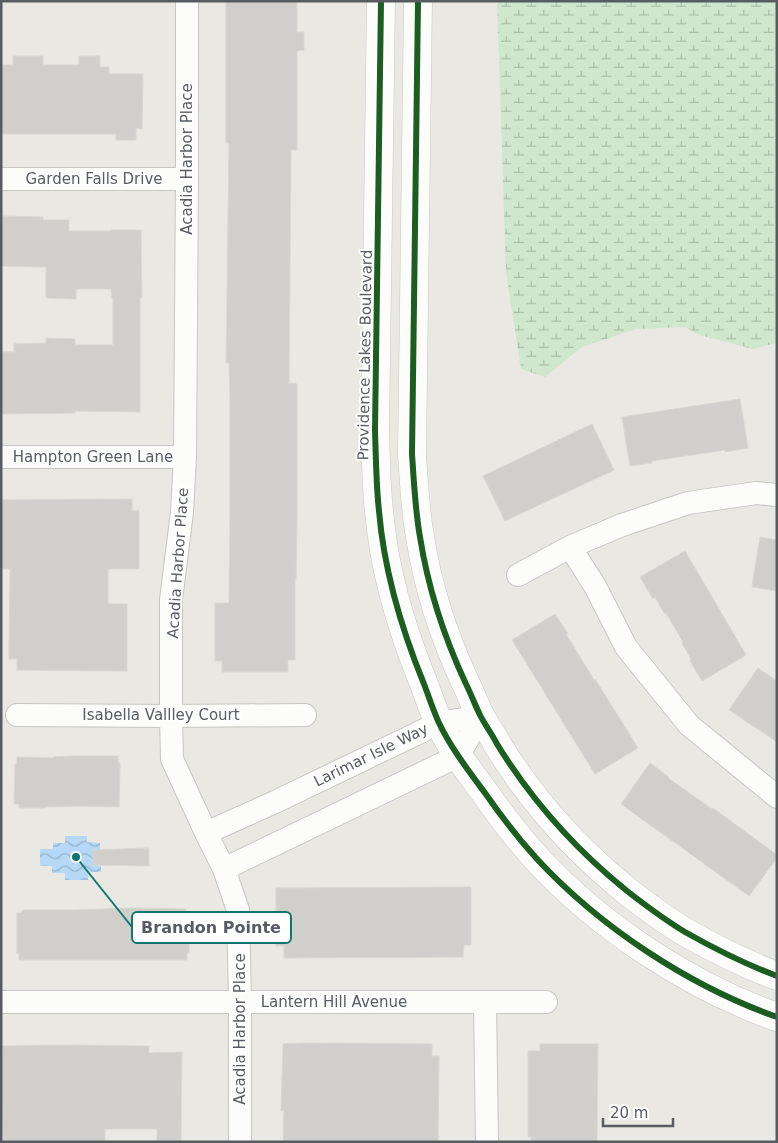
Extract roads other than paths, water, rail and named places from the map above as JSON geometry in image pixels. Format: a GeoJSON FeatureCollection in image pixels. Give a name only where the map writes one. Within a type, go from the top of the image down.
{"type":"FeatureCollection","features":[{"type":"Feature","properties":{"kind":"street","name":"Acadia Harbor Place"},"geometry":{"type":"LineString","coordinates":[[187,1],[185,457],[182,512],[172,600],[172,759],[224,869],[238,910],[240,1142]]}},
{"type":"Feature","properties":{"kind":"street","name":"Providence Lakes Boulevard"},"geometry":{"type":"LineString","coordinates":[[381,1],[376,471],[385,553],[402,624],[414,659],[439,722],[458,756],[512,829],[537,859],[572,893],[648,952],[690,978],[734,1000],[777,1017]]}},
{"type":"Feature","properties":{"kind":"street"},"geometry":{"type":"LineString","coordinates":[[418,1],[412,454],[415,497],[423,553],[440,621],[481,716],[514,771],[540,806],[572,842],[606,874],[641,902],[684,931],[738,960],[777,976]]}},
{"type":"Feature","properties":{"kind":"street","name":"Garden Falls Drive"},"geometry":{"type":"LineString","coordinates":[[1,179],[187,179]]}},
{"type":"Feature","properties":{"kind":"street","name":"Hampton Green Lane"},"geometry":{"type":"LineString","coordinates":[[1,457],[185,457]]}},
{"type":"Feature","properties":{"kind":"street"},"geometry":{"type":"LineString","coordinates":[[518,575],[570,547],[622,525],[688,503],[756,493],[777,495]]}},
{"type":"Feature","properties":{"kind":"street"},"geometry":{"type":"LineString","coordinates":[[570,547],[595,586],[626,647],[689,725],[777,797]]}},
{"type":"Feature","properties":{"kind":"street","name":"Isabella Vallley Court"},"geometry":{"type":"LineString","coordinates":[[17,715],[305,715]]}},
{"type":"Feature","properties":{"kind":"street","name":"Larimar Isle Way"},"geometry":{"type":"LineString","coordinates":[[206,833],[275,802],[439,722],[481,716]]}},
{"type":"Feature","properties":{"kind":"street"},"geometry":{"type":"LineString","coordinates":[[224,869],[458,756],[481,716]]}},
{"type":"Feature","properties":{"kind":"street"},"geometry":{"type":"LineString","coordinates":[[275,802],[293,835]]}},
{"type":"Feature","properties":{"kind":"street","name":"Lantern Hill Avenue"},"geometry":{"type":"LineString","coordinates":[[1,1002],[546,1002]]}},
{"type":"Feature","properties":{"kind":"street"},"geometry":{"type":"LineString","coordinates":[[485,1002],[487,1142]]}},
{"type":"Feature","properties":{"kind":"water"},"geometry":{"type":"Polygon","coordinates":[[[65,836],[87,836],[87,842],[100,843],[100,850],[113,850],[101,865],[101,872],[88,872],[88,880],[65,880],[65,873],[52,873],[52,866],[40,866],[40,849],[53,849],[53,843],[65,843],[65,836]]]}},
{"type":"Feature","properties":{"kind":"place","name":"Brandon Pointe"},"geometry":{"type":"Point","coordinates":[76,857]}}]}
